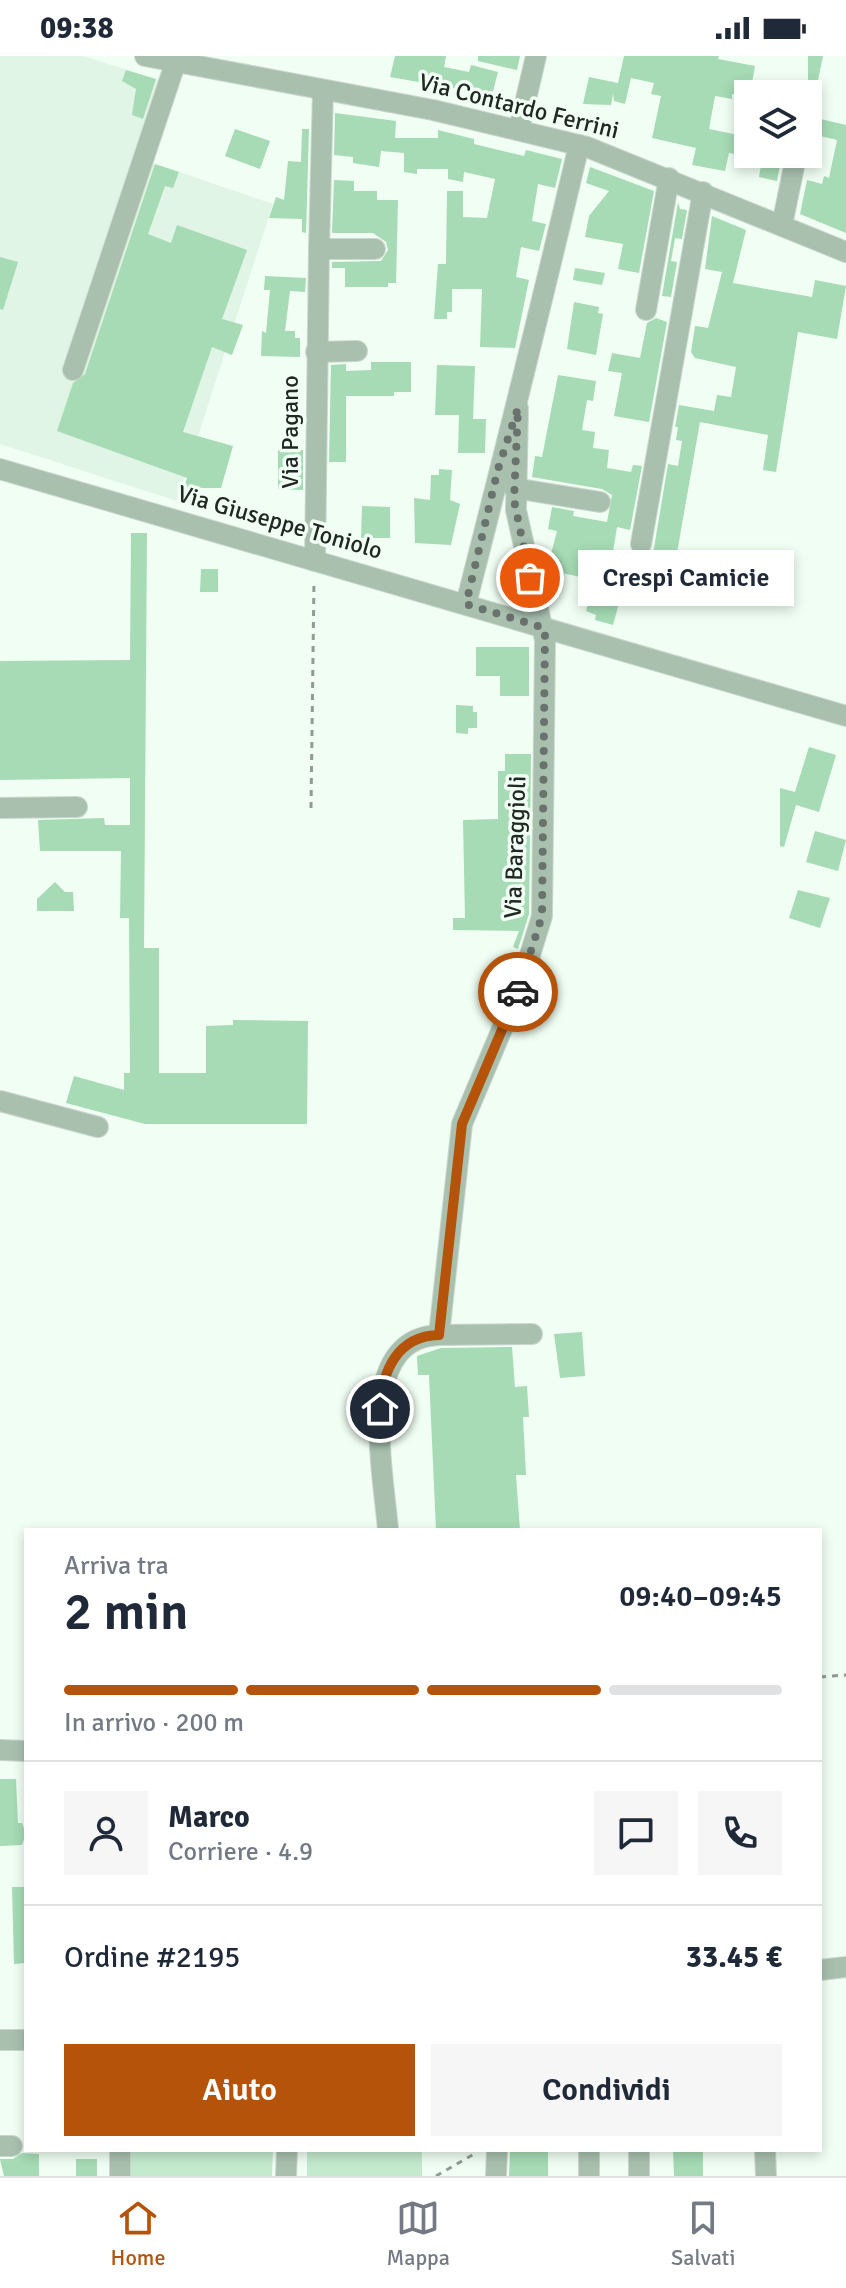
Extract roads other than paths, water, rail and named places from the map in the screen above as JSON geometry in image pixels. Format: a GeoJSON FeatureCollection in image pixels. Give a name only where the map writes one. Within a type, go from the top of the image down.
{"type":"FeatureCollection","features":[{"type":"Feature","properties":{"kind":"street","name":"Via Contardo Ferrini"},"geometry":{"type":"LineString","coordinates":[[145,56],[519,129],[579,145],[669,178],[846,252]]}},
{"type":"Feature","properties":{"kind":"street"},"geometry":{"type":"LineString","coordinates":[[519,129],[536,56]]}},
{"type":"Feature","properties":{"kind":"street"},"geometry":{"type":"LineString","coordinates":[[73,370],[175,64]]}},
{"type":"Feature","properties":{"kind":"street","name":"Via Pagano"},"geometry":{"type":"LineString","coordinates":[[315,561],[316,352],[323,90]]}},
{"type":"Feature","properties":{"kind":"street","name":"Via Baraggioli"},"geometry":{"type":"LineString","coordinates":[[466,604],[498,469],[518,408],[579,145]]}},
{"type":"Feature","properties":{"kind":"street"},"geometry":{"type":"LineString","coordinates":[[782,225],[794,168]]}},
{"type":"Feature","properties":{"kind":"street"},"geometry":{"type":"LineString","coordinates":[[646,310],[669,178]]}},
{"type":"Feature","properties":{"kind":"street"},"geometry":{"type":"LineString","coordinates":[[641,544],[703,192]]}},
{"type":"Feature","properties":{"kind":"street"},"geometry":{"type":"LineString","coordinates":[[319,249],[375,249]]}},
{"type":"Feature","properties":{"kind":"street","name":"Via Pagano"},"geometry":{"type":"LineString","coordinates":[[316,352],[357,351]]}},
{"type":"Feature","properties":{"kind":"street","name":"Via Baraggioli"},"geometry":{"type":"LineString","coordinates":[[439,1335],[462,1124],[526,971],[542,916],[544,628],[521,535],[514,488],[518,408]]}},
{"type":"Feature","properties":{"kind":"street","name":"Via Giuseppe Toniolo"},"geometry":{"type":"LineString","coordinates":[[0,469],[846,716]]}},
{"type":"Feature","properties":{"kind":"street"},"geometry":{"type":"LineString","coordinates":[[514,488],[600,502]]}},
{"type":"Feature","properties":{"kind":"street"},"geometry":{"type":"LineString","coordinates":[[0,808],[77,807]]}},
{"type":"Feature","properties":{"kind":"street"},"geometry":{"type":"LineString","coordinates":[[0,1101],[98,1127]]}},
{"type":"Feature","properties":{"kind":"street"},"geometry":{"type":"LineString","coordinates":[[388,1528],[380,1409],[384,1380],[394,1356],[419,1337],[532,1334]]}},
{"type":"Feature","properties":{"kind":"street"},"geometry":{"type":"LineString","coordinates":[[0,1750],[24,1751]]}},
{"type":"Feature","properties":{"kind":"street"},"geometry":{"type":"LineString","coordinates":[[822,1970],[846,1967]]}},
{"type":"Feature","properties":{"kind":"street"},"geometry":{"type":"LineString","coordinates":[[0,2040],[24,2040]]}},
{"type":"Feature","properties":{"kind":"street"},"geometry":{"type":"LineString","coordinates":[[120,2152],[120,2176]]}},
{"type":"Feature","properties":{"kind":"street"},"geometry":{"type":"LineString","coordinates":[[286,2176],[287,2152]]}},
{"type":"Feature","properties":{"kind":"street"},"geometry":{"type":"LineString","coordinates":[[496,2176],[497,2152]]}},
{"type":"Feature","properties":{"kind":"street"},"geometry":{"type":"LineString","coordinates":[[589,2152],[589,2176]]}},
{"type":"Feature","properties":{"kind":"street"},"geometry":{"type":"LineString","coordinates":[[639,2152],[639,2176]]}},
{"type":"Feature","properties":{"kind":"street"},"geometry":{"type":"LineString","coordinates":[[765,2152],[766,2176]]}},
{"type":"Feature","properties":{"kind":"place","name":"Crespi Camicie"},"geometry":{"type":"Point","coordinates":[530,578]}}]}
